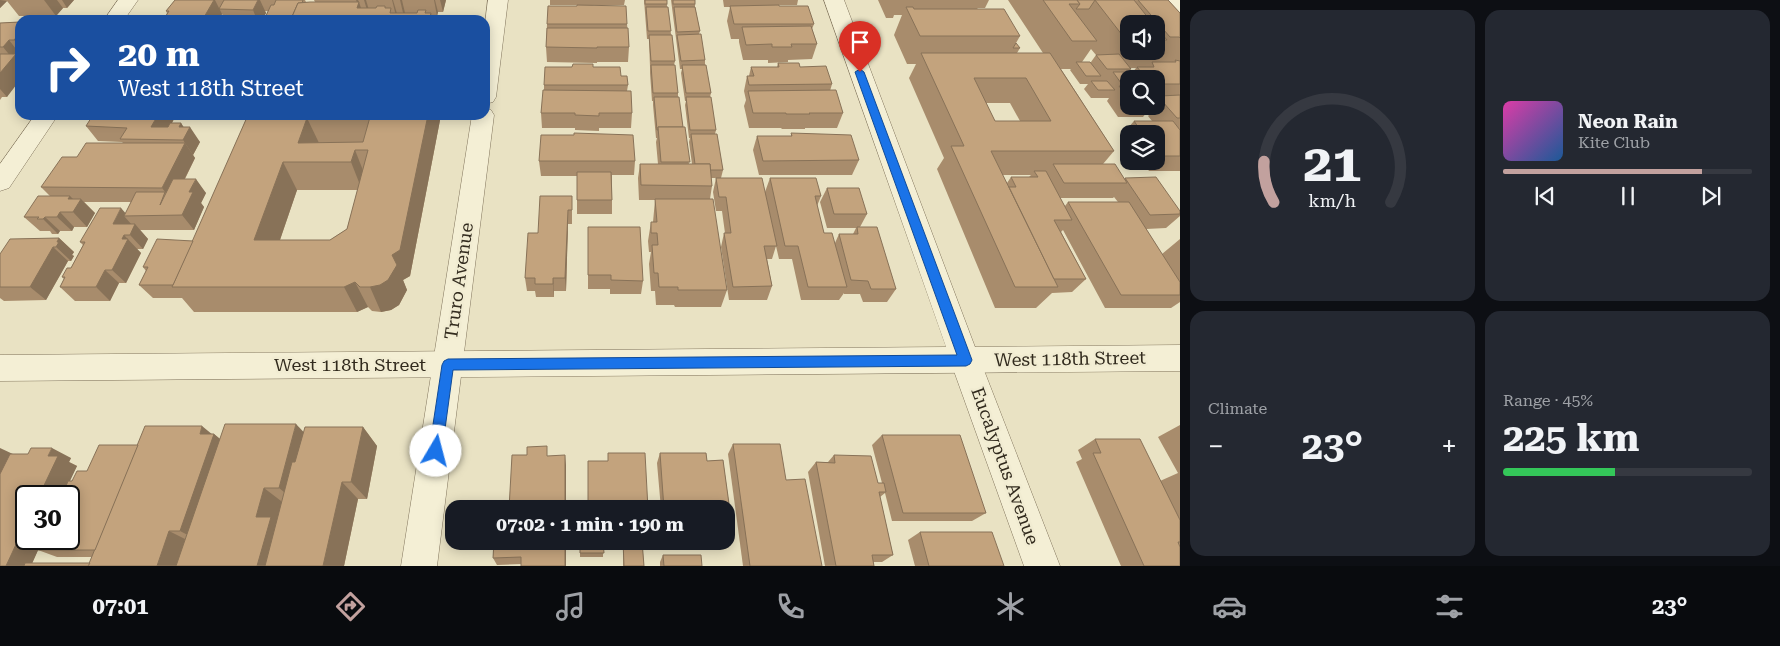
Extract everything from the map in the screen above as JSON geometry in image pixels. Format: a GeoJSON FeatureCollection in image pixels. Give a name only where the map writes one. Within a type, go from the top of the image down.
{"type":"FeatureCollection","features":[{"type":"Feature","properties":{"kind":"street"},"geometry":{"type":"LineString","coordinates":[[118,15],[128,0]]}},
{"type":"Feature","properties":{"kind":"street"},"geometry":{"type":"LineString","coordinates":[[490,60],[498,0]]}},
{"type":"Feature","properties":{"kind":"street","name":"Eucalyptus Avenue"},"geometry":{"type":"LineString","coordinates":[[834,0],[1042,566]]}},
{"type":"Feature","properties":{"kind":"street"},"geometry":{"type":"LineString","coordinates":[[1172,0],[1180,8]]}},
{"type":"Feature","properties":{"kind":"street"},"geometry":{"type":"LineString","coordinates":[[0,182],[43,120]]}},
{"type":"Feature","properties":{"kind":"street","name":"Truro Avenue"},"geometry":{"type":"LineString","coordinates":[[419,566],[481,120]]}},
{"type":"Feature","properties":{"kind":"street","name":"West 118th Street"},"geometry":{"type":"LineString","coordinates":[[0,368],[1180,358]]}},
{"type":"Feature","properties":{"kind":"building"},"geometry":{"type":"Polygon","coordinates":[[[175,0],[214,0],[205,15],[166,15],[169,11],[166,11],[175,0]]]}},
{"type":"Feature","properties":{"kind":"building"},"geometry":{"type":"Polygon","coordinates":[[[224,0],[258,0],[253,10],[219,9],[224,0]]]}},
{"type":"Feature","properties":{"kind":"building"},"geometry":{"type":"Polygon","coordinates":[[[276,0],[303,0],[302,3],[298,3],[293,15],[266,15],[271,5],[274,5],[276,0]]]}},
{"type":"Feature","properties":{"kind":"building"},"geometry":{"type":"Polygon","coordinates":[[[645,0],[667,0],[667,4],[645,4],[645,0]]]}},
{"type":"Feature","properties":{"kind":"building"},"geometry":{"type":"Polygon","coordinates":[[[673,0],[695,0],[695,4],[673,4],[673,0]]]}},
{"type":"Feature","properties":{"kind":"building"},"geometry":{"type":"Polygon","coordinates":[[[1043,0],[1077,0],[1080,4],[1069,4],[1097,41],[1072,41],[1043,0]]]}},
{"type":"Feature","properties":{"kind":"building"},"geometry":{"type":"Polygon","coordinates":[[[1077,0],[1095,0],[1089,9],[1076,9],[1080,4],[1077,0]]]}},
{"type":"Feature","properties":{"kind":"building"},"geometry":{"type":"Polygon","coordinates":[[[1095,0],[1134,0],[1146,15],[1120,15],[1120,32],[1095,0]]]}},
{"type":"Feature","properties":{"kind":"building"},"geometry":{"type":"Polygon","coordinates":[[[1138,0],[1168,0],[1180,13],[1180,38],[1170,37],[1165,31],[1165,15],[1151,15],[1138,0]]]}},
{"type":"Feature","properties":{"kind":"building"},"geometry":{"type":"Polygon","coordinates":[[[359,2],[357,8],[385,6],[385,8],[391,8],[390,13],[417,13],[418,10],[426,10],[425,13],[431,13],[430,15],[293,15],[298,3],[359,2]]]}},
{"type":"Feature","properties":{"kind":"building"},"geometry":{"type":"Polygon","coordinates":[[[548,6],[626,6],[627,24],[547,24],[548,6]]]}},
{"type":"Feature","properties":{"kind":"building"},"geometry":{"type":"Polygon","coordinates":[[[730,6],[808,6],[814,24],[734,24],[730,6]]]}},
{"type":"Feature","properties":{"kind":"building"},"geometry":{"type":"Polygon","coordinates":[[[646,7],[668,7],[671,31],[648,31],[646,7]]]}},
{"type":"Feature","properties":{"kind":"building"},"geometry":{"type":"Polygon","coordinates":[[[674,7],[695,7],[700,31],[677,32],[674,7]]]}},
{"type":"Feature","properties":{"kind":"building"},"geometry":{"type":"Polygon","coordinates":[[[906,7],[913,7],[914,9],[1004,9],[1020,36],[920,36],[906,7]]]}},
{"type":"Feature","properties":{"kind":"building"},"geometry":{"type":"Polygon","coordinates":[[[15,22],[15,39],[9,40],[3,47],[0,47],[0,23],[15,22]]]}},
{"type":"Feature","properties":{"kind":"building"},"geometry":{"type":"Polygon","coordinates":[[[811,26],[817,44],[791,44],[792,47],[772,47],[772,44],[746,45],[742,27],[811,26]]]}},
{"type":"Feature","properties":{"kind":"building"},"geometry":{"type":"Polygon","coordinates":[[[547,28],[628,28],[629,47],[546,47],[547,28]]]}},
{"type":"Feature","properties":{"kind":"building"},"geometry":{"type":"Polygon","coordinates":[[[701,34],[705,60],[681,61],[677,35],[701,34]]]}},
{"type":"Feature","properties":{"kind":"building"},"geometry":{"type":"Polygon","coordinates":[[[649,35],[672,35],[675,61],[651,61],[649,35]]]}},
{"type":"Feature","properties":{"kind":"building"},"geometry":{"type":"Polygon","coordinates":[[[1016,43],[1020,48],[1013,48],[1016,43]]]}},
{"type":"Feature","properties":{"kind":"building"},"geometry":{"type":"Polygon","coordinates":[[[921,53],[1050,53],[1114,151],[991,151],[1058,287],[1015,287],[951,146],[964,146],[921,53]],[[974,78],[995,121],[1051,121],[1026,78],[974,78]]]}},
{"type":"Feature","properties":{"kind":"building"},"geometry":{"type":"Polygon","coordinates":[[[0,54],[15,54],[15,55],[0,73],[0,54]]]}},
{"type":"Feature","properties":{"kind":"building"},"geometry":{"type":"Polygon","coordinates":[[[1119,54],[1120,60],[1124,60],[1131,69],[1107,69],[1096,55],[1119,54]]]}},
{"type":"Feature","properties":{"kind":"building"},"geometry":{"type":"Polygon","coordinates":[[[1175,60],[1180,61],[1180,84],[1165,84],[1165,70],[1139,70],[1137,67],[1154,67],[1152,62],[1176,62],[1175,60]]]}},
{"type":"Feature","properties":{"kind":"building"},"geometry":{"type":"Polygon","coordinates":[[[1076,62],[1090,62],[1101,76],[1086,76],[1076,62]]]}},
{"type":"Feature","properties":{"kind":"building"},"geometry":{"type":"Polygon","coordinates":[[[778,63],[799,63],[800,67],[826,66],[832,84],[749,85],[747,76],[754,76],[751,67],[779,67],[778,63]]]}},
{"type":"Feature","properties":{"kind":"building"},"geometry":{"type":"Polygon","coordinates":[[[573,64],[593,64],[593,67],[620,67],[621,76],[627,76],[628,85],[544,85],[545,67],[572,67],[573,64]]]}},
{"type":"Feature","properties":{"kind":"building"},"geometry":{"type":"Polygon","coordinates":[[[651,65],[675,65],[678,93],[653,93],[651,65]]]}},
{"type":"Feature","properties":{"kind":"building"},"geometry":{"type":"Polygon","coordinates":[[[682,65],[706,65],[711,93],[686,93],[682,65]]]}},
{"type":"Feature","properties":{"kind":"building"},"geometry":{"type":"Polygon","coordinates":[[[1113,72],[1120,72],[1120,82],[1113,72]]]}},
{"type":"Feature","properties":{"kind":"building"},"geometry":{"type":"Polygon","coordinates":[[[1091,81],[1107,81],[1115,90],[1098,90],[1091,81]]]}},
{"type":"Feature","properties":{"kind":"building"},"geometry":{"type":"Polygon","coordinates":[[[543,90],[631,91],[632,113],[599,113],[599,116],[575,115],[575,113],[541,113],[543,90]]]}},
{"type":"Feature","properties":{"kind":"building"},"geometry":{"type":"Polygon","coordinates":[[[836,90],[843,113],[753,113],[748,91],[836,90]]]}},
{"type":"Feature","properties":{"kind":"building"},"geometry":{"type":"Polygon","coordinates":[[[1180,95],[1180,118],[1177,118],[1165,104],[1165,96],[1180,95]]]}},
{"type":"Feature","properties":{"kind":"building"},"geometry":{"type":"Polygon","coordinates":[[[654,97],[679,97],[683,127],[658,127],[657,130],[654,97]]]}},
{"type":"Feature","properties":{"kind":"building"},"geometry":{"type":"Polygon","coordinates":[[[686,97],[711,97],[716,130],[690,130],[686,97]]]}},
{"type":"Feature","properties":{"kind":"building"},"geometry":{"type":"Polygon","coordinates":[[[90,120],[155,120],[151,127],[168,127],[170,123],[181,123],[179,127],[190,127],[183,140],[120,139],[127,128],[86,126],[90,120]]]}},
{"type":"Feature","properties":{"kind":"building"},"geometry":{"type":"Polygon","coordinates":[[[246,120],[306,120],[298,143],[363,142],[369,120],[427,120],[400,250],[392,255],[397,265],[388,280],[380,285],[360,287],[355,282],[344,287],[172,287],[246,120]],[[355,150],[351,162],[283,162],[254,240],[330,240],[347,229],[368,150],[355,150]]]}},
{"type":"Feature","properties":{"kind":"building"},"geometry":{"type":"Polygon","coordinates":[[[1134,121],[1173,121],[1180,130],[1180,156],[1165,156],[1165,125],[1137,125],[1134,121]]]}},
{"type":"Feature","properties":{"kind":"building"},"geometry":{"type":"Polygon","coordinates":[[[658,127],[685,127],[690,162],[661,162],[658,127]]]}},
{"type":"Feature","properties":{"kind":"building"},"geometry":{"type":"Polygon","coordinates":[[[574,133],[633,135],[635,161],[539,161],[541,135],[574,135],[574,133]]]}},
{"type":"Feature","properties":{"kind":"building"},"geometry":{"type":"Polygon","coordinates":[[[791,133],[851,135],[859,160],[763,161],[757,136],[792,136],[791,133]]]}},
{"type":"Feature","properties":{"kind":"building"},"geometry":{"type":"Polygon","coordinates":[[[691,134],[717,134],[723,170],[710,170],[710,164],[695,164],[691,134]]]}},
{"type":"Feature","properties":{"kind":"building"},"geometry":{"type":"Polygon","coordinates":[[[86,143],[185,143],[162,188],[41,187],[62,157],[77,157],[86,143]]]}},
{"type":"Feature","properties":{"kind":"building"},"geometry":{"type":"Polygon","coordinates":[[[640,164],[710,164],[712,186],[641,185],[640,164]]]}},
{"type":"Feature","properties":{"kind":"building"},"geometry":{"type":"Polygon","coordinates":[[[1053,164],[1115,164],[1127,183],[1064,183],[1053,164]]]}},
{"type":"Feature","properties":{"kind":"building"},"geometry":{"type":"Polygon","coordinates":[[[1034,171],[1046,171],[1072,220],[1054,220],[1086,279],[1054,279],[1009,187],[1016,187],[1011,177],[1038,177],[1034,171]]]}},
{"type":"Feature","properties":{"kind":"building"},"geometry":{"type":"Polygon","coordinates":[[[577,172],[611,172],[612,200],[577,200],[577,172]]]}},
{"type":"Feature","properties":{"kind":"building"},"geometry":{"type":"Polygon","coordinates":[[[1156,177],[1180,211],[1180,214],[1150,215],[1125,178],[1156,177]]]}},
{"type":"Feature","properties":{"kind":"building"},"geometry":{"type":"Polygon","coordinates":[[[716,178],[762,178],[777,246],[764,246],[772,286],[733,287],[724,233],[731,233],[726,197],[719,197],[716,178]]]}},
{"type":"Feature","properties":{"kind":"building"},"geometry":{"type":"Polygon","coordinates":[[[770,178],[816,178],[821,196],[815,196],[824,233],[832,233],[847,287],[808,287],[798,246],[785,246],[770,178]]]}},
{"type":"Feature","properties":{"kind":"building"},"geometry":{"type":"Polygon","coordinates":[[[173,179],[196,179],[189,192],[193,192],[182,215],[124,216],[136,192],[165,192],[160,205],[173,179]]]}},
{"type":"Feature","properties":{"kind":"building"},"geometry":{"type":"Polygon","coordinates":[[[827,188],[859,188],[867,214],[834,214],[827,188]]]}},
{"type":"Feature","properties":{"kind":"building"},"geometry":{"type":"Polygon","coordinates":[[[38,196],[70,196],[68,199],[81,199],[73,212],[60,212],[57,217],[45,217],[43,219],[37,219],[39,217],[24,217],[38,196]]]}},
{"type":"Feature","properties":{"kind":"building"},"geometry":{"type":"Polygon","coordinates":[[[540,196],[572,196],[572,210],[568,210],[565,278],[553,278],[553,284],[535,284],[535,278],[525,278],[528,233],[538,233],[540,196]]]}},
{"type":"Feature","properties":{"kind":"building"},"geometry":{"type":"Polygon","coordinates":[[[655,199],[713,199],[727,290],[678,290],[678,287],[659,287],[658,273],[654,273],[652,245],[658,245],[657,233],[651,233],[651,222],[657,222],[655,199]]]}},
{"type":"Feature","properties":{"kind":"building"},"geometry":{"type":"Polygon","coordinates":[[[1068,202],[1129,202],[1180,282],[1180,295],[1121,295],[1068,202]]]}},
{"type":"Feature","properties":{"kind":"building"},"geometry":{"type":"Polygon","coordinates":[[[100,208],[121,208],[113,224],[135,224],[130,235],[124,235],[122,239],[128,239],[112,270],[105,270],[96,287],[60,287],[65,277],[62,277],[67,268],[71,268],[85,242],[80,242],[100,208]]]}},
{"type":"Feature","properties":{"kind":"building"},"geometry":{"type":"Polygon","coordinates":[[[588,227],[640,227],[643,281],[611,280],[611,275],[588,275],[588,227]]]}},
{"type":"Feature","properties":{"kind":"building"},"geometry":{"type":"Polygon","coordinates":[[[857,227],[877,227],[896,289],[871,289],[868,281],[851,280],[839,234],[858,234],[857,227]]]}},
{"type":"Feature","properties":{"kind":"building"},"geometry":{"type":"Polygon","coordinates":[[[59,238],[57,242],[59,242],[56,247],[53,247],[30,287],[0,287],[0,254],[10,239],[59,238]]]}},
{"type":"Feature","properties":{"kind":"building"},"geometry":{"type":"Polygon","coordinates":[[[157,239],[193,241],[173,285],[139,285],[148,267],[143,267],[157,239]]]}},
{"type":"Feature","properties":{"kind":"building"},"geometry":{"type":"Polygon","coordinates":[[[225,424],[296,424],[279,488],[264,488],[256,517],[271,517],[257,566],[176,566],[225,424]]]}},
{"type":"Feature","properties":{"kind":"building"},"geometry":{"type":"Polygon","coordinates":[[[145,426],[202,426],[200,434],[214,434],[180,531],[169,531],[157,566],[88,566],[145,426]]]}},
{"type":"Feature","properties":{"kind":"building"},"geometry":{"type":"Polygon","coordinates":[[[305,427],[363,427],[351,482],[342,482],[323,566],[265,566],[292,462],[295,462],[305,427]]]}},
{"type":"Feature","properties":{"kind":"building"},"geometry":{"type":"Polygon","coordinates":[[[882,435],[960,435],[986,513],[903,513],[882,435]]]}},
{"type":"Feature","properties":{"kind":"building"},"geometry":{"type":"Polygon","coordinates":[[[1095,439],[1140,439],[1180,520],[1180,542],[1178,542],[1180,547],[1180,566],[1144,566],[1093,453],[1101,453],[1095,439]]]}},
{"type":"Feature","properties":{"kind":"building"},"geometry":{"type":"Polygon","coordinates":[[[733,444],[780,444],[786,480],[805,479],[822,566],[750,566],[733,444]]]}},
{"type":"Feature","properties":{"kind":"building"},"geometry":{"type":"Polygon","coordinates":[[[99,445],[138,445],[95,550],[80,550],[80,485],[66,485],[68,481],[72,481],[77,471],[87,471],[99,445]]]}},
{"type":"Feature","properties":{"kind":"building"},"geometry":{"type":"Polygon","coordinates":[[[547,446],[547,456],[565,455],[565,500],[510,500],[512,455],[527,455],[527,447],[547,446]]]}},
{"type":"Feature","properties":{"kind":"building"},"geometry":{"type":"Polygon","coordinates":[[[31,448],[52,448],[48,456],[58,456],[44,485],[15,485],[15,547],[6,566],[0,566],[0,474],[10,454],[28,454],[31,448]]]}},
{"type":"Feature","properties":{"kind":"building"},"geometry":{"type":"Polygon","coordinates":[[[608,453],[645,453],[648,500],[588,500],[588,461],[608,461],[608,453]]]}},
{"type":"Feature","properties":{"kind":"building"},"geometry":{"type":"Polygon","coordinates":[[[660,453],[706,453],[707,461],[723,460],[728,500],[663,500],[660,453]]]}},
{"type":"Feature","properties":{"kind":"building"},"geometry":{"type":"Polygon","coordinates":[[[834,455],[871,456],[878,483],[884,483],[886,492],[879,492],[893,555],[872,555],[874,566],[836,566],[816,462],[835,463],[834,455]]]}},
{"type":"Feature","properties":{"kind":"building"},"geometry":{"type":"Polygon","coordinates":[[[920,532],[992,532],[1004,566],[929,566],[920,532]]]}},
{"type":"Feature","properties":{"kind":"building"},"geometry":{"type":"Polygon","coordinates":[[[493,550],[565,550],[565,566],[521,566],[521,557],[493,558],[493,550]]]}},
{"type":"Feature","properties":{"kind":"building"},"geometry":{"type":"Polygon","coordinates":[[[580,550],[604,550],[604,553],[580,553],[580,550]]]}},
{"type":"Feature","properties":{"kind":"building"},"geometry":{"type":"Polygon","coordinates":[[[623,550],[643,550],[644,566],[624,566],[623,550]]]}},
{"type":"Feature","properties":{"kind":"building"},"geometry":{"type":"Polygon","coordinates":[[[663,555],[701,555],[702,566],[664,566],[663,555]]]}},
{"type":"Feature","properties":{"kind":"building"},"geometry":{"type":"Polygon","coordinates":[[[25,563],[90,563],[88,566],[24,566],[25,563]]]}},
{"type":"Feature","properties":{"kind":"route"},"geometry":{"type":"LineString","coordinates":[[436,451],[448,365],[966,360],[860,72]]}}]}
